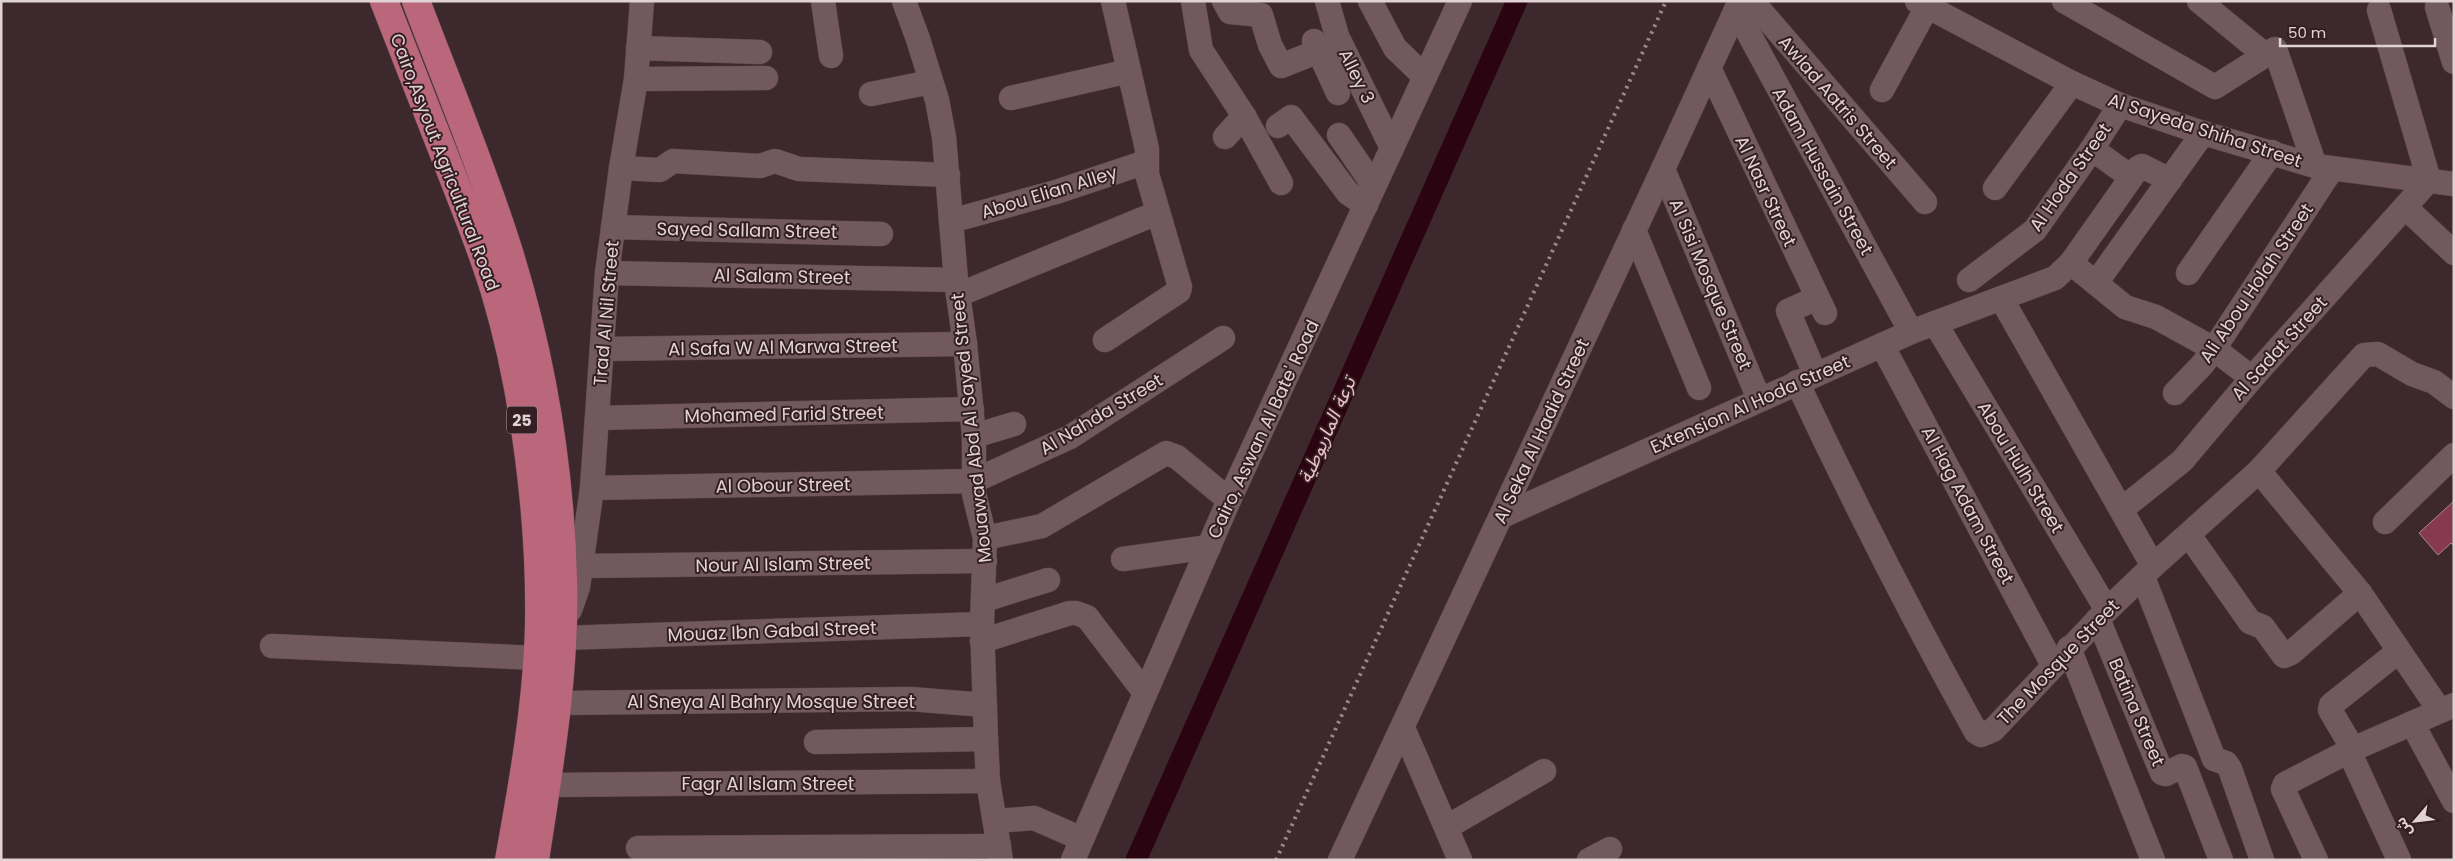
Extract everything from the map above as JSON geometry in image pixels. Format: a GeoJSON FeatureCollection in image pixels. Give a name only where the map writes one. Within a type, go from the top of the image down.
{"type":"FeatureCollection","features":[{"type":"Feature","properties":{"kind":"highway","name":"Cairo,Asyout Agricultural Road"},"geometry":{"type":"LineString","coordinates":[[384,1],[480,247],[496,294],[524,436],[536,529],[538,591],[537,658],[532,708],[509,860]]}},
{"type":"Feature","properties":{"kind":"highway","name":"Cairo,Asyout Agricultural Road"},"geometry":{"type":"LineString","coordinates":[[416,1],[493,206],[521,294],[542,388],[554,460],[561,533],[562,629],[557,703],[535,860]]}},
{"type":"Feature","properties":{"kind":"street","name":"Trad Al Nil Street"},"geometry":{"type":"LineString","coordinates":[[562,629],[575,599],[592,488],[607,272],[621,168],[636,79],[642,1]]}},
{"type":"Feature","properties":{"kind":"street"},"geometry":{"type":"LineString","coordinates":[[823,1],[831,56]]}},
{"type":"Feature","properties":{"kind":"street","name":"Mouawad Abd Al Sayed Street"},"geometry":{"type":"LineString","coordinates":[[904,1],[931,82],[944,137],[957,287],[972,410],[974,494],[985,550],[982,632],[988,781],[1000,853]]}},
{"type":"Feature","properties":{"kind":"street"},"geometry":{"type":"LineString","coordinates":[[1105,340],[1180,290],[1156,213],[1147,174],[1147,149],[1113,1]]}},
{"type":"Feature","properties":{"kind":"street"},"geometry":{"type":"LineString","coordinates":[[1193,1],[1200,50],[1244,116],[1281,183]]}},
{"type":"Feature","properties":{"kind":"street"},"geometry":{"type":"LineString","coordinates":[[1224,1],[1230,12],[1261,7],[1270,45],[1281,66],[1317,46],[1338,93]]}},
{"type":"Feature","properties":{"kind":"street","name":"Alley 3"},"geometry":{"type":"LineString","coordinates":[[1327,1],[1337,36],[1392,148]]}},
{"type":"Feature","properties":{"kind":"street"},"geometry":{"type":"LineString","coordinates":[[1370,1],[1396,48],[1425,77]]}},
{"type":"Feature","properties":{"kind":"street","name":"Cairo, Aswan Al Bate' Road"},"geometry":{"type":"LineString","coordinates":[[1077,849],[1229,500],[1460,1]]}},
{"type":"Feature","properties":{"kind":"street"},"geometry":{"type":"LineString","coordinates":[[2064,1],[2212,87],[2218,87],[2269,51]]}},
{"type":"Feature","properties":{"kind":"street"},"geometry":{"type":"LineString","coordinates":[[2199,1],[2269,51],[2324,168]]}},
{"type":"Feature","properties":{"kind":"street","name":"Al Seka Al Hadid Street"},"geometry":{"type":"LineString","coordinates":[[1340,860],[1664,169],[1709,68],[1742,4]]}},
{"type":"Feature","properties":{"kind":"street","name":"Awlad Aatris Street"},"geometry":{"type":"LineString","coordinates":[[1742,4],[1925,202]]}},
{"type":"Feature","properties":{"kind":"street","name":"Adam Hussain Street"},"geometry":{"type":"LineString","coordinates":[[1742,4],[1911,332]]}},
{"type":"Feature","properties":{"kind":"street"},"geometry":{"type":"LineString","coordinates":[[1882,90],[1922,4]]}},
{"type":"Feature","properties":{"kind":"street","name":"Al Sayeda Shiha Street"},"geometry":{"type":"LineString","coordinates":[[1922,4],[2072,83],[2120,106],[2203,134],[2324,168],[2454,184]]}},
{"type":"Feature","properties":{"kind":"street"},"geometry":{"type":"LineString","coordinates":[[2437,7],[2454,62]]}},
{"type":"Feature","properties":{"kind":"street"},"geometry":{"type":"LineString","coordinates":[[2379,10],[2429,180]]}},
{"type":"Feature","properties":{"kind":"street"},"geometry":{"type":"LineString","coordinates":[[638,48],[760,52]]}},
{"type":"Feature","properties":{"kind":"street","name":"Al Nasr Street"},"geometry":{"type":"LineString","coordinates":[[1709,68],[1821,306],[1788,311],[1806,378]]}},
{"type":"Feature","properties":{"kind":"street"},"geometry":{"type":"LineString","coordinates":[[1012,98],[1129,71]]}},
{"type":"Feature","properties":{"kind":"street"},"geometry":{"type":"LineString","coordinates":[[636,79],[766,78]]}},
{"type":"Feature","properties":{"kind":"street"},"geometry":{"type":"LineString","coordinates":[[870,94],[931,82]]}},
{"type":"Feature","properties":{"kind":"street"},"geometry":{"type":"LineString","coordinates":[[1995,188],[2072,83]]}},
{"type":"Feature","properties":{"kind":"street","name":"Al Hoda Street"},"geometry":{"type":"LineString","coordinates":[[1969,280],[2034,230],[2120,106]]}},
{"type":"Feature","properties":{"kind":"street"},"geometry":{"type":"LineString","coordinates":[[1225,137],[1244,116]]}},
{"type":"Feature","properties":{"kind":"street"},"geometry":{"type":"LineString","coordinates":[[1278,126],[1291,117],[1348,193],[1370,196]]}},
{"type":"Feature","properties":{"kind":"street"},"geometry":{"type":"LineString","coordinates":[[2096,283],[2203,134]]}},
{"type":"Feature","properties":{"kind":"street"},"geometry":{"type":"LineString","coordinates":[[1339,135],[1370,196]]}},
{"type":"Feature","properties":{"kind":"street"},"geometry":{"type":"LineString","coordinates":[[2092,149],[2131,177]]}},
{"type":"Feature","properties":{"kind":"street"},"geometry":{"type":"LineString","coordinates":[[2188,273],[2272,152]]}},
{"type":"Feature","properties":{"kind":"street"},"geometry":{"type":"LineString","coordinates":[[621,168],[660,170],[673,161],[760,166],[775,161],[799,169],[948,175]]}},
{"type":"Feature","properties":{"kind":"street","name":"Abou Elian Alley"},"geometry":{"type":"LineString","coordinates":[[951,221],[1056,192],[1146,162]]}},
{"type":"Feature","properties":{"kind":"street"},"geometry":{"type":"LineString","coordinates":[[2170,180],[2142,166],[2138,168],[2071,263],[2055,278],[2001,298],[2122,509],[2148,571],[2214,759],[2226,763],[2230,769],[2262,860]]}},
{"type":"Feature","properties":{"kind":"street","name":"Ali Abou Holah Street"},"geometry":{"type":"LineString","coordinates":[[2175,393],[2202,365],[2214,349],[2324,168]]}},
{"type":"Feature","properties":{"kind":"street","name":"Al Sisi Mosque Street"},"geometry":{"type":"LineString","coordinates":[[1664,169],[1759,399]]}},
{"type":"Feature","properties":{"kind":"street","name":"Al Sadat Street"},"geometry":{"type":"LineString","coordinates":[[2122,509],[2182,461],[2252,378],[2406,208],[2429,180]]}},
{"type":"Feature","properties":{"kind":"street"},"geometry":{"type":"LineString","coordinates":[[2406,208],[2454,253]]}},
{"type":"Feature","properties":{"kind":"street"},"geometry":{"type":"LineString","coordinates":[[957,287],[1156,213]]}},
{"type":"Feature","properties":{"kind":"street","name":"Sayed Sallam Street"},"geometry":{"type":"LineString","coordinates":[[613,227],[882,234]]}},
{"type":"Feature","properties":{"kind":"street"},"geometry":{"type":"LineString","coordinates":[[1634,230],[1698,388]]}},
{"type":"Feature","properties":{"kind":"street"},"geometry":{"type":"LineString","coordinates":[[2071,263],[2125,307],[2156,317],[2214,349],[2252,378]]}},
{"type":"Feature","properties":{"kind":"street","name":"Al Salam Street"},"geometry":{"type":"LineString","coordinates":[[607,272],[957,287]]}},
{"type":"Feature","properties":{"kind":"street","name":"Extension Al Hoda Street"},"geometry":{"type":"LineString","coordinates":[[1502,516],[1911,332],[2001,298]]}},
{"type":"Feature","properties":{"kind":"street","name":"Abou Hulh Street"},"geometry":{"type":"LineString","coordinates":[[1935,323],[2103,615]]}},
{"type":"Feature","properties":{"kind":"street","name":"Al Nahda Street"},"geometry":{"type":"LineString","coordinates":[[974,481],[1070,438],[1223,338]]}},
{"type":"Feature","properties":{"kind":"street","name":"Al Safa W Al Marwa Street"},"geometry":{"type":"LineString","coordinates":[[602,350],[965,344]]}},
{"type":"Feature","properties":{"kind":"street","name":"Al Hag Adam Street"},"geometry":{"type":"LineString","coordinates":[[1882,345],[2061,657],[2153,860]]}},
{"type":"Feature","properties":{"kind":"street","name":"The Mosque Street"},"geometry":{"type":"LineString","coordinates":[[1806,378],[1863,521],[1911,615],[1976,732],[1981,735],[1993,730],[2061,657],[2148,571],[2259,471],[2360,358],[2368,354],[2378,354],[2412,374],[2451,388]]}},
{"type":"Feature","properties":{"kind":"street","name":"Mohamed Farid Street"},"geometry":{"type":"LineString","coordinates":[[597,418],[972,410]]}},
{"type":"Feature","properties":{"kind":"street"},"geometry":{"type":"LineString","coordinates":[[974,436],[1014,424]]}},
{"type":"Feature","properties":{"kind":"street","name":"Nour Al Islam Street"},"geometry":{"type":"LineString","coordinates":[[580,566],[985,550],[1042,526],[1166,454],[1177,457],[1229,500]]}},
{"type":"Feature","properties":{"kind":"street"},"geometry":{"type":"LineString","coordinates":[[2385,522],[2454,455]]}},
{"type":"Feature","properties":{"kind":"street"},"geometry":{"type":"LineString","coordinates":[[2259,471],[2360,593],[2399,651],[2447,708],[2351,750],[2284,786],[2283,789],[2316,860]]}},
{"type":"Feature","properties":{"kind":"street","name":"Al Obour Street"},"geometry":{"type":"LineString","coordinates":[[592,488],[974,481]]}},
{"type":"Feature","properties":{"kind":"street"},"geometry":{"type":"LineString","coordinates":[[2189,535],[2250,622],[2263,627],[2284,656],[2291,654],[2360,593]]}},
{"type":"Feature","properties":{"kind":"street"},"geometry":{"type":"LineString","coordinates":[[1124,559],[1209,547]]}},
{"type":"Feature","properties":{"kind":"street"},"geometry":{"type":"LineString","coordinates":[[984,600],[1048,580]]}},
{"type":"Feature","properties":{"kind":"street","name":"Mouaz Ibn Gabal Street"},"geometry":{"type":"LineString","coordinates":[[562,629],[982,632],[1070,613],[1082,614],[1087,617],[1145,693]]}},
{"type":"Feature","properties":{"kind":"street","name":"Batina Street"},"geometry":{"type":"LineString","coordinates":[[2103,615],[2162,773],[2166,774],[2182,766],[2185,768],[2221,860]]}},
{"type":"Feature","properties":{"kind":"street"},"geometry":{"type":"LineString","coordinates":[[272,646],[537,658]]}},
{"type":"Feature","properties":{"kind":"street"},"geometry":{"type":"LineString","coordinates":[[2399,651],[2330,706],[2330,710],[2351,750],[2399,860]]}},
{"type":"Feature","properties":{"kind":"street","name":"Al Sneya Al Bahry Mosque Street"},"geometry":{"type":"LineString","coordinates":[[557,703],[910,699],[985,705]]}},
{"type":"Feature","properties":{"kind":"street"},"geometry":{"type":"LineString","coordinates":[[2412,723],[2454,801]]}},
{"type":"Feature","properties":{"kind":"street"},"geometry":{"type":"LineString","coordinates":[[1403,728],[1460,860]]}},
{"type":"Feature","properties":{"kind":"street"},"geometry":{"type":"LineString","coordinates":[[816,742],[986,739]]}},
{"type":"Feature","properties":{"kind":"street"},"geometry":{"type":"LineString","coordinates":[[1447,827],[1544,771]]}},
{"type":"Feature","properties":{"kind":"street","name":"Fagr Al Islam Street"},"geometry":{"type":"LineString","coordinates":[[547,785],[988,781]]}},
{"type":"Feature","properties":{"kind":"street"},"geometry":{"type":"LineString","coordinates":[[996,821],[1034,818],[1077,849]]}},
{"type":"Feature","properties":{"kind":"street"},"geometry":{"type":"LineString","coordinates":[[638,848],[1000,853]]}},
{"type":"Feature","properties":{"kind":"street"},"geometry":{"type":"LineString","coordinates":[[1589,860],[1610,849]]}},
{"type":"Feature","properties":{"kind":"building"},"geometry":{"type":"Polygon","coordinates":[[[2454,501],[2454,546],[2451,543],[2438,555],[2419,533],[2454,501]]]}},
{"type":"Feature","properties":{"kind":"waterway","name":"ترعة الماريوطية"},"geometry":{"type":"LineString","coordinates":[[1136,860],[1517,1]]}},
{"type":"Feature","properties":{"kind":"railway"},"geometry":{"type":"LineString","coordinates":[[1276,860],[1666,1]]}}]}
